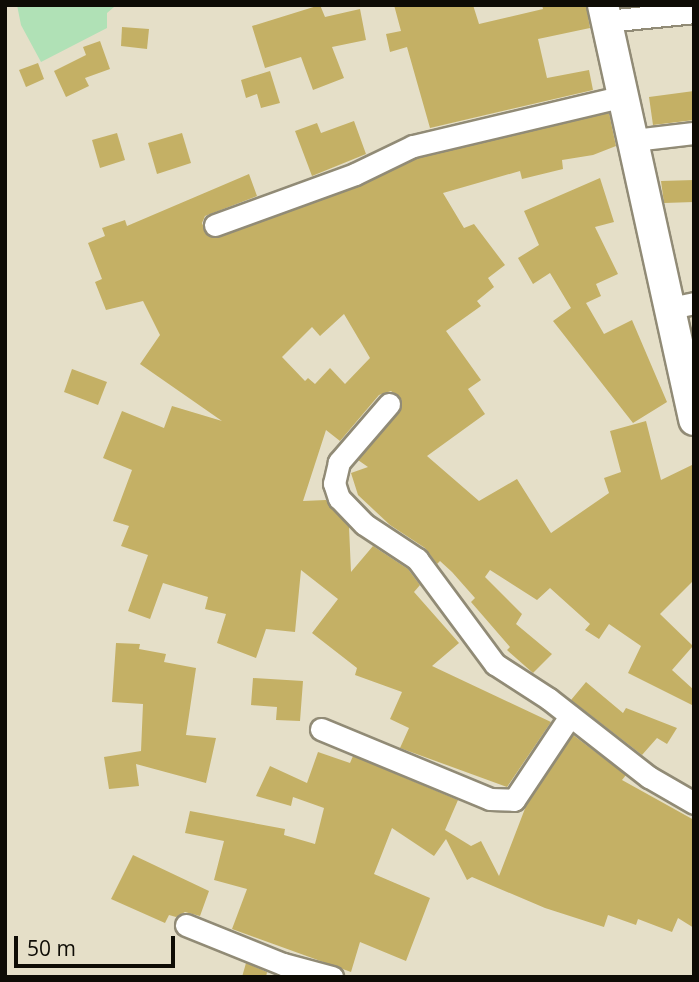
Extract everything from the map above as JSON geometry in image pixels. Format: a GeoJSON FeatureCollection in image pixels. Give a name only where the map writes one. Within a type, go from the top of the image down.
{"type":"FeatureCollection","features":[{"type":"Feature","properties":{"kind":"street"},"geometry":{"type":"LineString","coordinates":[[694,12],[605,13],[620,97],[682,305],[694,420]]}},
{"type":"Feature","properties":{"kind":"street"},"geometry":{"type":"LineString","coordinates":[[215,225],[355,174],[413,146],[620,97]]}},
{"type":"Feature","properties":{"kind":"street"},"geometry":{"type":"LineString","coordinates":[[634,140],[694,133]]}},
{"type":"Feature","properties":{"kind":"street"},"geometry":{"type":"LineString","coordinates":[[389,404],[339,463],[334,483],[339,498],[364,524],[417,559],[489,658],[649,777],[694,803]]}},
{"type":"Feature","properties":{"kind":"street"},"geometry":{"type":"LineString","coordinates":[[321,729],[490,799],[514,800],[570,716]]}},
{"type":"Feature","properties":{"kind":"street"},"geometry":{"type":"LineString","coordinates":[[186,925],[284,964],[332,977]]}},
{"type":"Feature","properties":{"kind":"green space"},"geometry":{"type":"Polygon","coordinates":[[[17,5],[114,7],[107,13],[107,28],[41,62],[21,25],[17,5]]]}},
{"type":"Feature","properties":{"kind":"building"},"geometry":{"type":"Polygon","coordinates":[[[320,5],[325,17],[360,9],[366,40],[332,47],[344,78],[313,90],[301,57],[265,68],[252,26],[320,5]]]}},
{"type":"Feature","properties":{"kind":"building"},"geometry":{"type":"Polygon","coordinates":[[[394,5],[473,5],[479,24],[543,9],[542,5],[586,5],[590,28],[538,39],[547,78],[589,70],[593,90],[430,128],[407,47],[390,52],[386,34],[401,31],[394,5]]]}},
{"type":"Feature","properties":{"kind":"building"},"geometry":{"type":"Polygon","coordinates":[[[122,27],[149,29],[147,49],[121,46],[122,27]]]}},
{"type":"Feature","properties":{"kind":"building"},"geometry":{"type":"Polygon","coordinates":[[[100,41],[110,69],[85,78],[89,86],[66,97],[54,71],[86,55],[83,47],[100,41]]]}},
{"type":"Feature","properties":{"kind":"building"},"geometry":{"type":"Polygon","coordinates":[[[38,63],[44,79],[26,87],[19,70],[38,63]]]}},
{"type":"Feature","properties":{"kind":"building"},"geometry":{"type":"Polygon","coordinates":[[[270,71],[280,103],[261,108],[257,94],[246,98],[241,80],[270,71]]]}},
{"type":"Feature","properties":{"kind":"building"},"geometry":{"type":"Polygon","coordinates":[[[694,91],[694,120],[653,125],[649,97],[694,91]]]}},
{"type":"Feature","properties":{"kind":"building"},"geometry":{"type":"Polygon","coordinates":[[[609,113],[616,146],[593,155],[562,160],[563,169],[522,179],[520,171],[443,193],[464,228],[474,224],[505,265],[488,278],[494,287],[477,301],[481,306],[446,331],[481,380],[468,389],[485,414],[427,456],[479,501],[517,479],[551,533],[609,493],[604,478],[621,472],[610,431],[646,421],[661,480],[694,464],[694,580],[660,614],[693,646],[672,670],[694,690],[694,706],[628,673],[641,646],[609,624],[599,639],[585,630],[590,624],[550,588],[537,600],[490,570],[485,577],[522,614],[516,624],[552,654],[533,673],[507,650],[510,647],[471,602],[475,598],[452,572],[440,561],[437,564],[425,548],[390,525],[358,495],[351,473],[368,467],[358,460],[402,407],[401,399],[391,391],[379,395],[340,441],[326,430],[303,501],[326,500],[349,527],[351,572],[373,546],[408,569],[420,585],[414,592],[459,643],[432,666],[551,722],[507,787],[400,748],[409,728],[390,719],[402,692],[355,675],[357,668],[312,633],[338,599],[301,570],[295,632],[266,629],[256,658],[217,643],[226,614],[205,609],[208,597],[163,583],[150,619],[128,611],[148,555],[121,546],[129,526],[113,521],[132,470],[103,458],[122,411],[164,428],[172,406],[222,421],[140,364],[160,335],[143,301],[106,310],[95,282],[102,279],[88,243],[105,236],[102,228],[125,220],[127,226],[249,174],[257,196],[205,216],[202,223],[207,235],[219,237],[359,186],[417,158],[609,113]],[[344,314],[320,336],[312,327],[282,357],[305,381],[308,378],[315,384],[330,368],[345,384],[370,358],[344,314]]]}},
{"type":"Feature","properties":{"kind":"building"},"geometry":{"type":"Polygon","coordinates":[[[354,121],[366,154],[312,176],[295,131],[317,123],[321,133],[354,121]]]}},
{"type":"Feature","properties":{"kind":"building"},"geometry":{"type":"Polygon","coordinates":[[[117,133],[125,160],[100,168],[92,140],[117,133]]]}},
{"type":"Feature","properties":{"kind":"building"},"geometry":{"type":"Polygon","coordinates":[[[182,133],[191,163],[157,174],[148,143],[182,133]]]}},
{"type":"Feature","properties":{"kind":"building"},"geometry":{"type":"Polygon","coordinates":[[[600,178],[614,222],[595,227],[618,274],[596,284],[601,296],[586,303],[604,334],[632,320],[667,402],[633,423],[553,321],[571,308],[550,273],[533,284],[518,258],[539,245],[524,211],[600,178]]]}},
{"type":"Feature","properties":{"kind":"building"},"geometry":{"type":"Polygon","coordinates":[[[694,180],[694,202],[664,203],[661,181],[694,180]]]}},
{"type":"Feature","properties":{"kind":"building"},"geometry":{"type":"Polygon","coordinates":[[[72,369],[107,382],[98,405],[64,392],[72,369]]]}},
{"type":"Feature","properties":{"kind":"building"},"geometry":{"type":"Polygon","coordinates":[[[116,643],[140,644],[139,649],[166,654],[164,662],[196,668],[186,735],[216,738],[206,783],[136,764],[139,786],[109,789],[104,757],[141,751],[143,704],[112,702],[116,643]]]}},
{"type":"Feature","properties":{"kind":"building"},"geometry":{"type":"Polygon","coordinates":[[[253,678],[303,681],[300,721],[276,720],[277,707],[251,705],[253,678]]]}},
{"type":"Feature","properties":{"kind":"building"},"geometry":{"type":"Polygon","coordinates":[[[586,682],[623,713],[626,708],[677,728],[667,744],[657,738],[642,755],[571,700],[586,682]]]}},
{"type":"Feature","properties":{"kind":"building"},"geometry":{"type":"Polygon","coordinates":[[[573,735],[626,775],[622,780],[694,820],[694,928],[678,918],[672,932],[638,919],[636,925],[608,915],[604,927],[545,908],[472,877],[467,880],[446,839],[434,856],[392,828],[374,874],[430,898],[406,961],[360,942],[351,972],[232,929],[247,889],[214,880],[224,841],[185,833],[190,811],[285,829],[284,835],[315,844],[324,808],[293,797],[291,806],[256,796],[270,766],[307,783],[318,752],[350,763],[353,756],[458,800],[445,830],[471,846],[481,841],[499,876],[526,806],[573,735]]]}},
{"type":"Feature","properties":{"kind":"building"},"geometry":{"type":"Polygon","coordinates":[[[133,855],[209,891],[200,916],[185,912],[176,917],[169,915],[165,923],[111,899],[133,855]]]}},
{"type":"Feature","properties":{"kind":"building"},"geometry":{"type":"Polygon","coordinates":[[[246,963],[267,972],[266,977],[242,977],[246,963]]]}}]}
